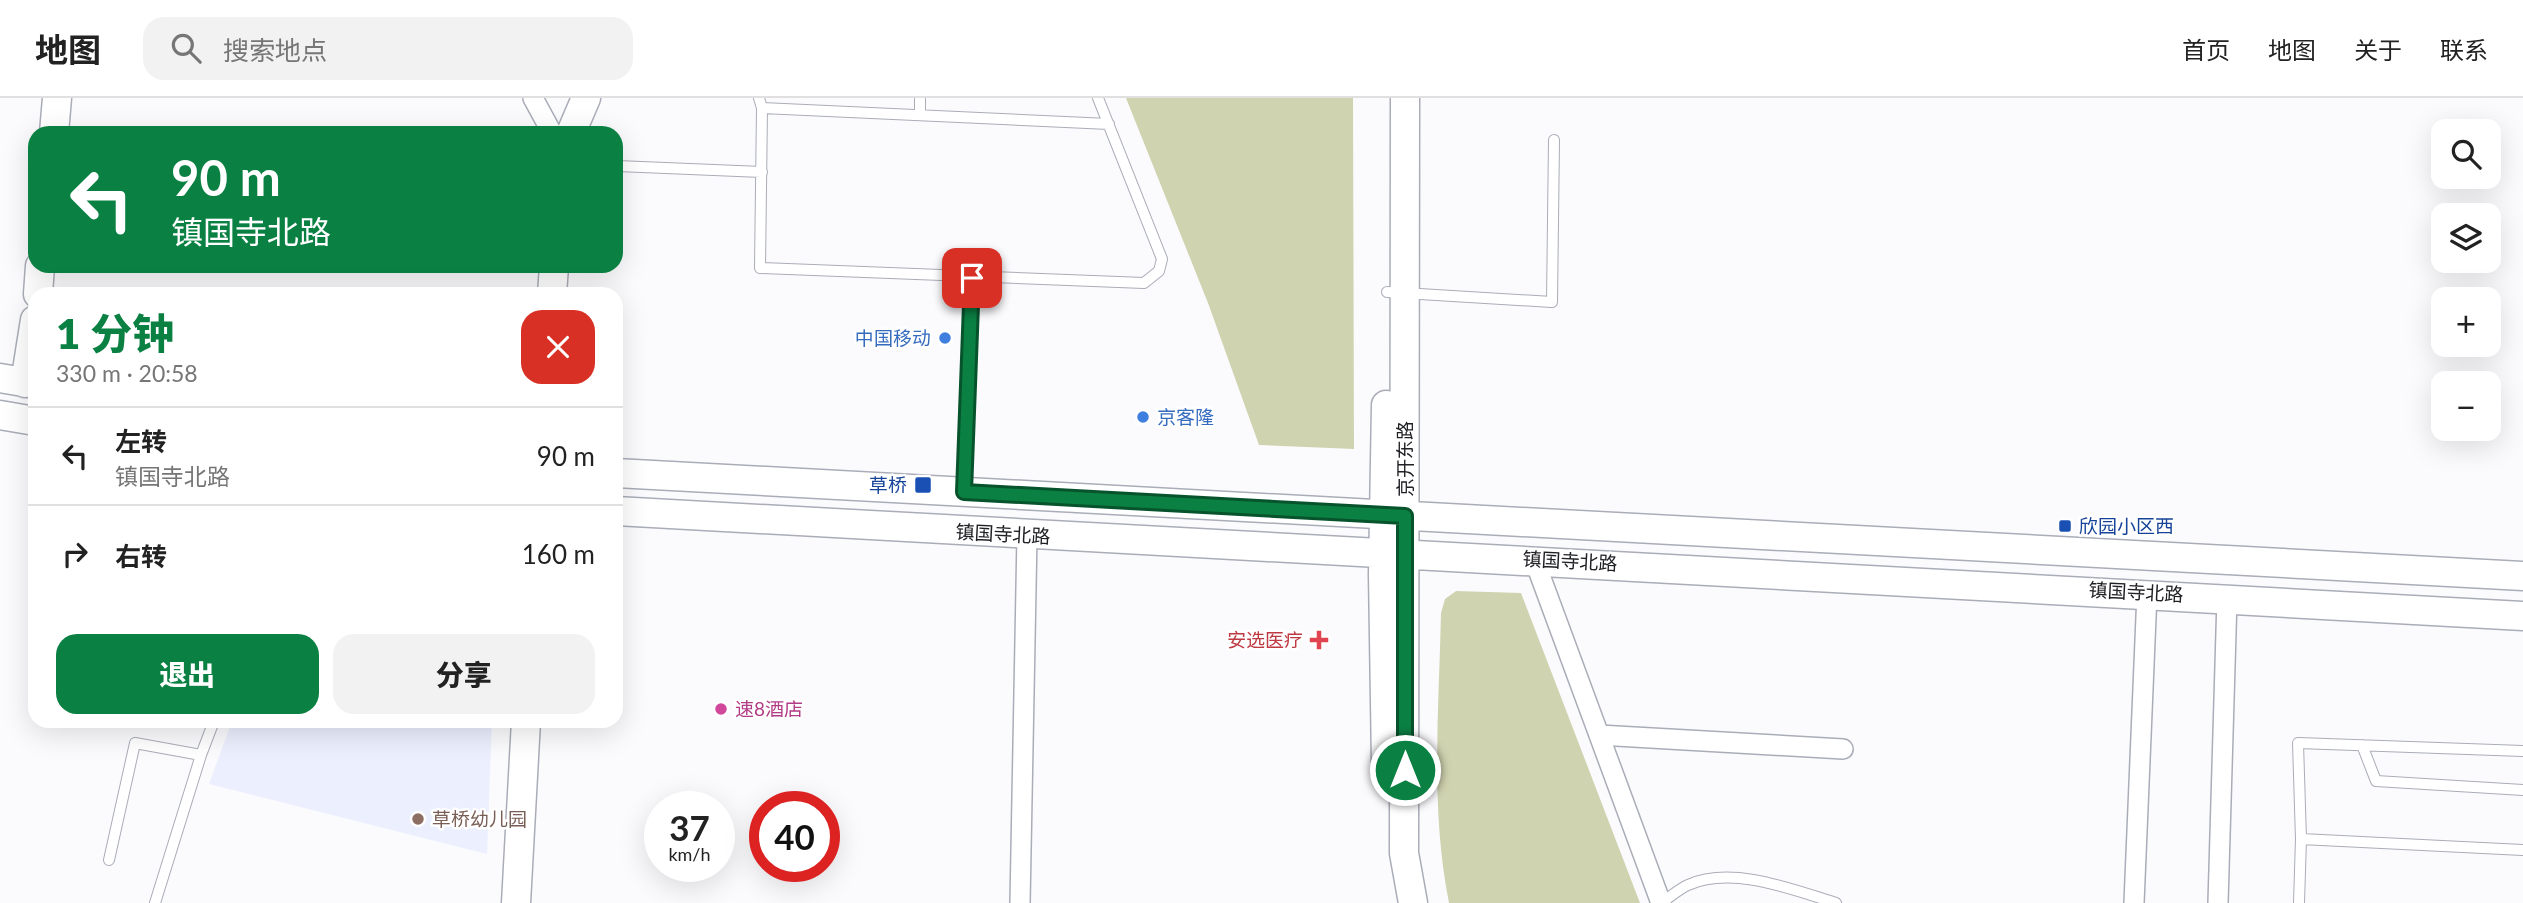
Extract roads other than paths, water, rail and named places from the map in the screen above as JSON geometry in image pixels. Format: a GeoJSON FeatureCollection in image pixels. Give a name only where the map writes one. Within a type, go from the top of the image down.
{"type":"FeatureCollection","features":[{"type":"Feature","properties":{"kind":"street"},"geometry":{"type":"LineString","coordinates":[[55,126],[57,98]]}},
{"type":"Feature","properties":{"kind":"street"},"geometry":{"type":"LineString","coordinates":[[533,98],[548,126]]}},
{"type":"Feature","properties":{"kind":"street"},"geometry":{"type":"LineString","coordinates":[[574,126],[586,98]]}},
{"type":"Feature","properties":{"kind":"street","name":"京开东路"},"geometry":{"type":"LineString","coordinates":[[1387,98],[1397,292]]}},
{"type":"Feature","properties":{"kind":"street","name":"京开东路"},"geometry":{"type":"LineString","coordinates":[[1396,903],[1386,798],[1395,515],[1397,292],[1405,98]]}},
{"type":"Feature","properties":{"kind":"street"},"geometry":{"type":"LineString","coordinates":[[20,382],[28,349]]}},
{"type":"Feature","properties":{"kind":"street"},"geometry":{"type":"LineString","coordinates":[[0,415],[28,420]]}},
{"type":"Feature","properties":{"kind":"street","name":"镇国寺北路"},"geometry":{"type":"LineString","coordinates":[[623,473],[2523,576]]}},
{"type":"Feature","properties":{"kind":"street","name":"镇国寺北路"},"geometry":{"type":"LineString","coordinates":[[623,511],[1027,535],[1534,559],[2523,616]]}},
{"type":"Feature","properties":{"kind":"street"},"geometry":{"type":"LineString","coordinates":[[1020,903],[1027,535]]}},
{"type":"Feature","properties":{"kind":"street","name":"京开东路"},"geometry":{"type":"LineString","coordinates":[[1394,552],[1405,853],[1413,903]]}},
{"type":"Feature","properties":{"kind":"street"},"geometry":{"type":"LineString","coordinates":[[1534,559],[1661,903]]}},
{"type":"Feature","properties":{"kind":"street"},"geometry":{"type":"LineString","coordinates":[[2134,903],[2147,593]]}},
{"type":"Feature","properties":{"kind":"street"},"geometry":{"type":"LineString","coordinates":[[2218,903],[2227,598]]}},
{"type":"Feature","properties":{"kind":"street"},"geometry":{"type":"LineString","coordinates":[[516,903],[526,728]]}},
{"type":"Feature","properties":{"kind":"street"},"geometry":{"type":"LineString","coordinates":[[1599,735],[1843,749]]}},
{"type":"Feature","properties":{"kind":"lane"},"geometry":{"type":"LineString","coordinates":[[920,98],[920,115]]}},
{"type":"Feature","properties":{"kind":"lane"},"geometry":{"type":"LineString","coordinates":[[1098,98],[1109,124],[1157,243],[1162,259],[1159,271],[1144,283],[760,268],[760,103],[920,115],[1109,124]]}},
{"type":"Feature","properties":{"kind":"lane"},"geometry":{"type":"LineString","coordinates":[[1397,292],[1552,302],[1554,139]]}},
{"type":"Feature","properties":{"kind":"lane"},"geometry":{"type":"LineString","coordinates":[[623,166],[762,172]]}},
{"type":"Feature","properties":{"kind":"lane"},"geometry":{"type":"LineString","coordinates":[[964,492],[972,278]]}},
{"type":"Feature","properties":{"kind":"lane"},"geometry":{"type":"LineString","coordinates":[[155,903],[211,728]]}},
{"type":"Feature","properties":{"kind":"lane"},"geometry":{"type":"LineString","coordinates":[[109,860],[135,743],[201,755]]}},
{"type":"Feature","properties":{"kind":"lane"},"geometry":{"type":"LineString","coordinates":[[2299,903],[2301,839],[2298,743],[2523,751]]}},
{"type":"Feature","properties":{"kind":"lane"},"geometry":{"type":"LineString","coordinates":[[2362,746],[2376,781],[2523,790]]}},
{"type":"Feature","properties":{"kind":"lane"},"geometry":{"type":"LineString","coordinates":[[2301,839],[2523,850]]}},
{"type":"Feature","properties":{"kind":"lane"},"geometry":{"type":"LineString","coordinates":[[1661,903],[1689,884],[1716,880],[1772,883],[1836,903]]}},
{"type":"Feature","properties":{"kind":"place","name":"中国移动"},"geometry":{"type":"Point","coordinates":[945,338]}},
{"type":"Feature","properties":{"kind":"place","name":"京客隆"},"geometry":{"type":"Point","coordinates":[1143,417]}},
{"type":"Feature","properties":{"kind":"place","name":"草桥"},"geometry":{"type":"Point","coordinates":[923,485]}},
{"type":"Feature","properties":{"kind":"place","name":"欣园小区西"},"geometry":{"type":"Point","coordinates":[2065,526]}},
{"type":"Feature","properties":{"kind":"place","name":"安选医疗"},"geometry":{"type":"Point","coordinates":[1319,640]}},
{"type":"Feature","properties":{"kind":"place","name":"速8酒店"},"geometry":{"type":"Point","coordinates":[721,709]}},
{"type":"Feature","properties":{"kind":"place","name":"草桥幼儿园"},"geometry":{"type":"Point","coordinates":[418,819]}}]}
